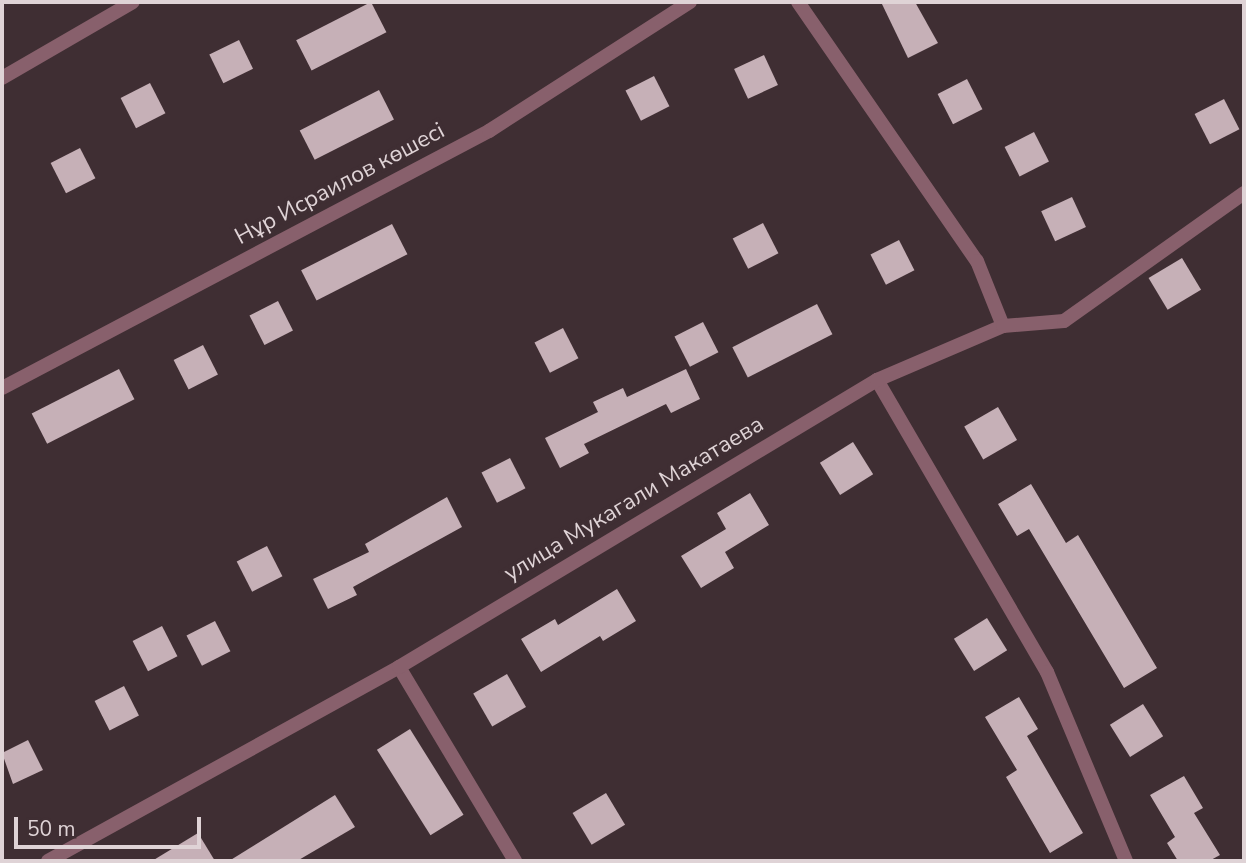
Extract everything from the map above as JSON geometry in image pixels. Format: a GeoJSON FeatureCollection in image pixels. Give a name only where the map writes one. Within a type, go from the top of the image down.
{"type":"FeatureCollection","features":[{"type":"Feature","properties":{"kind":"street"},"geometry":{"type":"LineString","coordinates":[[2,78],[133,2]]}},
{"type":"Feature","properties":{"kind":"street","name":"Нұр Исраилов көшесі"},"geometry":{"type":"LineString","coordinates":[[2,388],[489,131],[690,2]]}},
{"type":"Feature","properties":{"kind":"street"},"geometry":{"type":"LineString","coordinates":[[798,2],[977,261],[1003,326]]}},
{"type":"Feature","properties":{"kind":"street","name":"улица Мукагали Макатаева"},"geometry":{"type":"LineString","coordinates":[[48,861],[399,667],[877,380],[1003,326],[1064,321],[1244,193]]}},
{"type":"Feature","properties":{"kind":"street"},"geometry":{"type":"LineString","coordinates":[[877,380],[1047,672],[1126,861]]}},
{"type":"Feature","properties":{"kind":"street"},"geometry":{"type":"LineString","coordinates":[[399,667],[515,861]]}},
{"type":"Feature","properties":{"kind":"building"},"geometry":{"type":"Polygon","coordinates":[[[371,2],[386,32],[312,70],[296,40],[371,2]]]}},
{"type":"Feature","properties":{"kind":"building"},"geometry":{"type":"Polygon","coordinates":[[[881,2],[915,2],[938,43],[908,58],[881,2]]]}},
{"type":"Feature","properties":{"kind":"building"},"geometry":{"type":"Polygon","coordinates":[[[239,40],[253,69],[223,83],[209,54],[239,40]]]}},
{"type":"Feature","properties":{"kind":"building"},"geometry":{"type":"Polygon","coordinates":[[[764,55],[778,85],[748,99],[734,69],[764,55]]]}},
{"type":"Feature","properties":{"kind":"building"},"geometry":{"type":"Polygon","coordinates":[[[654,76],[669,106],[641,121],[625,91],[654,76]]]}},
{"type":"Feature","properties":{"kind":"building"},"geometry":{"type":"Polygon","coordinates":[[[967,79],[982,109],[953,124],[938,94],[967,79]]]}},
{"type":"Feature","properties":{"kind":"building"},"geometry":{"type":"Polygon","coordinates":[[[150,83],[165,113],[136,128],[121,98],[150,83]]]}},
{"type":"Feature","properties":{"kind":"building"},"geometry":{"type":"Polygon","coordinates":[[[379,90],[394,119],[315,160],[300,130],[379,90]]]}},
{"type":"Feature","properties":{"kind":"building"},"geometry":{"type":"Polygon","coordinates":[[[1224,99],[1239,129],[1210,144],[1195,114],[1224,99]]]}},
{"type":"Feature","properties":{"kind":"building"},"geometry":{"type":"Polygon","coordinates":[[[1034,132],[1049,161],[1020,176],[1005,147],[1034,132]]]}},
{"type":"Feature","properties":{"kind":"building"},"geometry":{"type":"Polygon","coordinates":[[[80,148],[95,178],[66,193],[51,163],[80,148]]]}},
{"type":"Feature","properties":{"kind":"building"},"geometry":{"type":"Polygon","coordinates":[[[1072,197],[1086,227],[1055,241],[1041,211],[1072,197]]]}},
{"type":"Feature","properties":{"kind":"building"},"geometry":{"type":"Polygon","coordinates":[[[763,223],[778,253],[748,269],[733,238],[763,223]]]}},
{"type":"Feature","properties":{"kind":"building"},"geometry":{"type":"Polygon","coordinates":[[[392,224],[407,254],[317,301],[301,270],[392,224]]]}},
{"type":"Feature","properties":{"kind":"building"},"geometry":{"type":"Polygon","coordinates":[[[899,240],[914,270],[886,285],[870,255],[899,240]]]}},
{"type":"Feature","properties":{"kind":"building"},"geometry":{"type":"Polygon","coordinates":[[[1182,258],[1201,290],[1168,310],[1149,278],[1182,258]]]}},
{"type":"Feature","properties":{"kind":"building"},"geometry":{"type":"Polygon","coordinates":[[[278,301],[293,330],[264,345],[249,316],[278,301]]]}},
{"type":"Feature","properties":{"kind":"building"},"geometry":{"type":"Polygon","coordinates":[[[817,304],[832,334],[748,377],[732,347],[817,304]]]}},
{"type":"Feature","properties":{"kind":"building"},"geometry":{"type":"Polygon","coordinates":[[[703,322],[718,352],[690,367],[674,337],[703,322]]]}},
{"type":"Feature","properties":{"kind":"building"},"geometry":{"type":"Polygon","coordinates":[[[563,328],[578,358],[550,373],[534,343],[563,328]]]}},
{"type":"Feature","properties":{"kind":"building"},"geometry":{"type":"Polygon","coordinates":[[[203,345],[218,374],[189,389],[174,360],[203,345]]]}},
{"type":"Feature","properties":{"kind":"building"},"geometry":{"type":"Polygon","coordinates":[[[119,369],[134,399],[47,444],[32,413],[119,369]]]}},
{"type":"Feature","properties":{"kind":"building"},"geometry":{"type":"Polygon","coordinates":[[[686,369],[700,399],[671,413],[666,404],[584,444],[589,453],[560,468],[545,438],[598,412],[593,402],[623,388],[627,397],[686,369]]]}},
{"type":"Feature","properties":{"kind":"building"},"geometry":{"type":"Polygon","coordinates":[[[998,407],[1017,440],[983,459],[964,426],[998,407]]]}},
{"type":"Feature","properties":{"kind":"building"},"geometry":{"type":"Polygon","coordinates":[[[853,442],[873,474],[840,495],[820,463],[853,442]]]}},
{"type":"Feature","properties":{"kind":"building"},"geometry":{"type":"Polygon","coordinates":[[[510,458],[525,488],[497,503],[481,473],[510,458]]]}},
{"type":"Feature","properties":{"kind":"building"},"geometry":{"type":"Polygon","coordinates":[[[1031,484],[1066,543],[1078,535],[1157,668],[1124,688],[1029,529],[1017,536],[998,504],[1031,484]]]}},
{"type":"Feature","properties":{"kind":"building"},"geometry":{"type":"Polygon","coordinates":[[[750,493],[769,525],[725,552],[734,568],[701,588],[681,556],[726,529],[717,513],[750,493]]]}},
{"type":"Feature","properties":{"kind":"building"},"geometry":{"type":"Polygon","coordinates":[[[447,497],[462,527],[353,587],[357,595],[328,609],[313,579],[369,552],[365,544],[447,497]]]}},
{"type":"Feature","properties":{"kind":"building"},"geometry":{"type":"Polygon","coordinates":[[[267,546],[282,576],[252,592],[237,561],[267,546]]]}},
{"type":"Feature","properties":{"kind":"building"},"geometry":{"type":"Polygon","coordinates":[[[617,589],[636,621],[603,641],[600,636],[541,672],[521,639],[555,619],[558,625],[617,589]]]}},
{"type":"Feature","properties":{"kind":"building"},"geometry":{"type":"Polygon","coordinates":[[[987,618],[1007,650],[974,671],[954,639],[987,618]]]}},
{"type":"Feature","properties":{"kind":"building"},"geometry":{"type":"Polygon","coordinates":[[[215,621],[230,651],[202,666],[186,636],[215,621]]]}},
{"type":"Feature","properties":{"kind":"building"},"geometry":{"type":"Polygon","coordinates":[[[162,626],[177,656],[148,671],[133,641],[162,626]]]}},
{"type":"Feature","properties":{"kind":"building"},"geometry":{"type":"Polygon","coordinates":[[[507,674],[526,707],[492,726],[473,694],[507,674]]]}},
{"type":"Feature","properties":{"kind":"building"},"geometry":{"type":"Polygon","coordinates":[[[124,686],[139,715],[110,730],[95,701],[124,686]]]}},
{"type":"Feature","properties":{"kind":"building"},"geometry":{"type":"Polygon","coordinates":[[[1019,697],[1038,729],[1027,736],[1083,833],[1050,853],[1006,777],[1017,770],[985,717],[1019,697]]]}},
{"type":"Feature","properties":{"kind":"building"},"geometry":{"type":"Polygon","coordinates":[[[1143,704],[1163,736],[1130,757],[1110,725],[1143,704]]]}},
{"type":"Feature","properties":{"kind":"building"},"geometry":{"type":"Polygon","coordinates":[[[410,729],[464,815],[430,835],[377,750],[410,729]]]}},
{"type":"Feature","properties":{"kind":"building"},"geometry":{"type":"Polygon","coordinates":[[[28,740],[43,770],[13,784],[2,753],[28,740]]]}},
{"type":"Feature","properties":{"kind":"building"},"geometry":{"type":"Polygon","coordinates":[[[1184,776],[1203,808],[1194,813],[1220,855],[1209,861],[1178,861],[1167,843],[1175,837],[1150,795],[1184,776]]]}},
{"type":"Feature","properties":{"kind":"building"},"geometry":{"type":"Polygon","coordinates":[[[606,793],[625,825],[592,845],[573,813],[606,793]]]}},
{"type":"Feature","properties":{"kind":"building"},"geometry":{"type":"Polygon","coordinates":[[[335,795],[355,827],[297,861],[229,861],[335,795]]]}},
{"type":"Feature","properties":{"kind":"building"},"geometry":{"type":"Polygon","coordinates":[[[198,833],[215,861],[152,861],[198,833]]]}}]}
